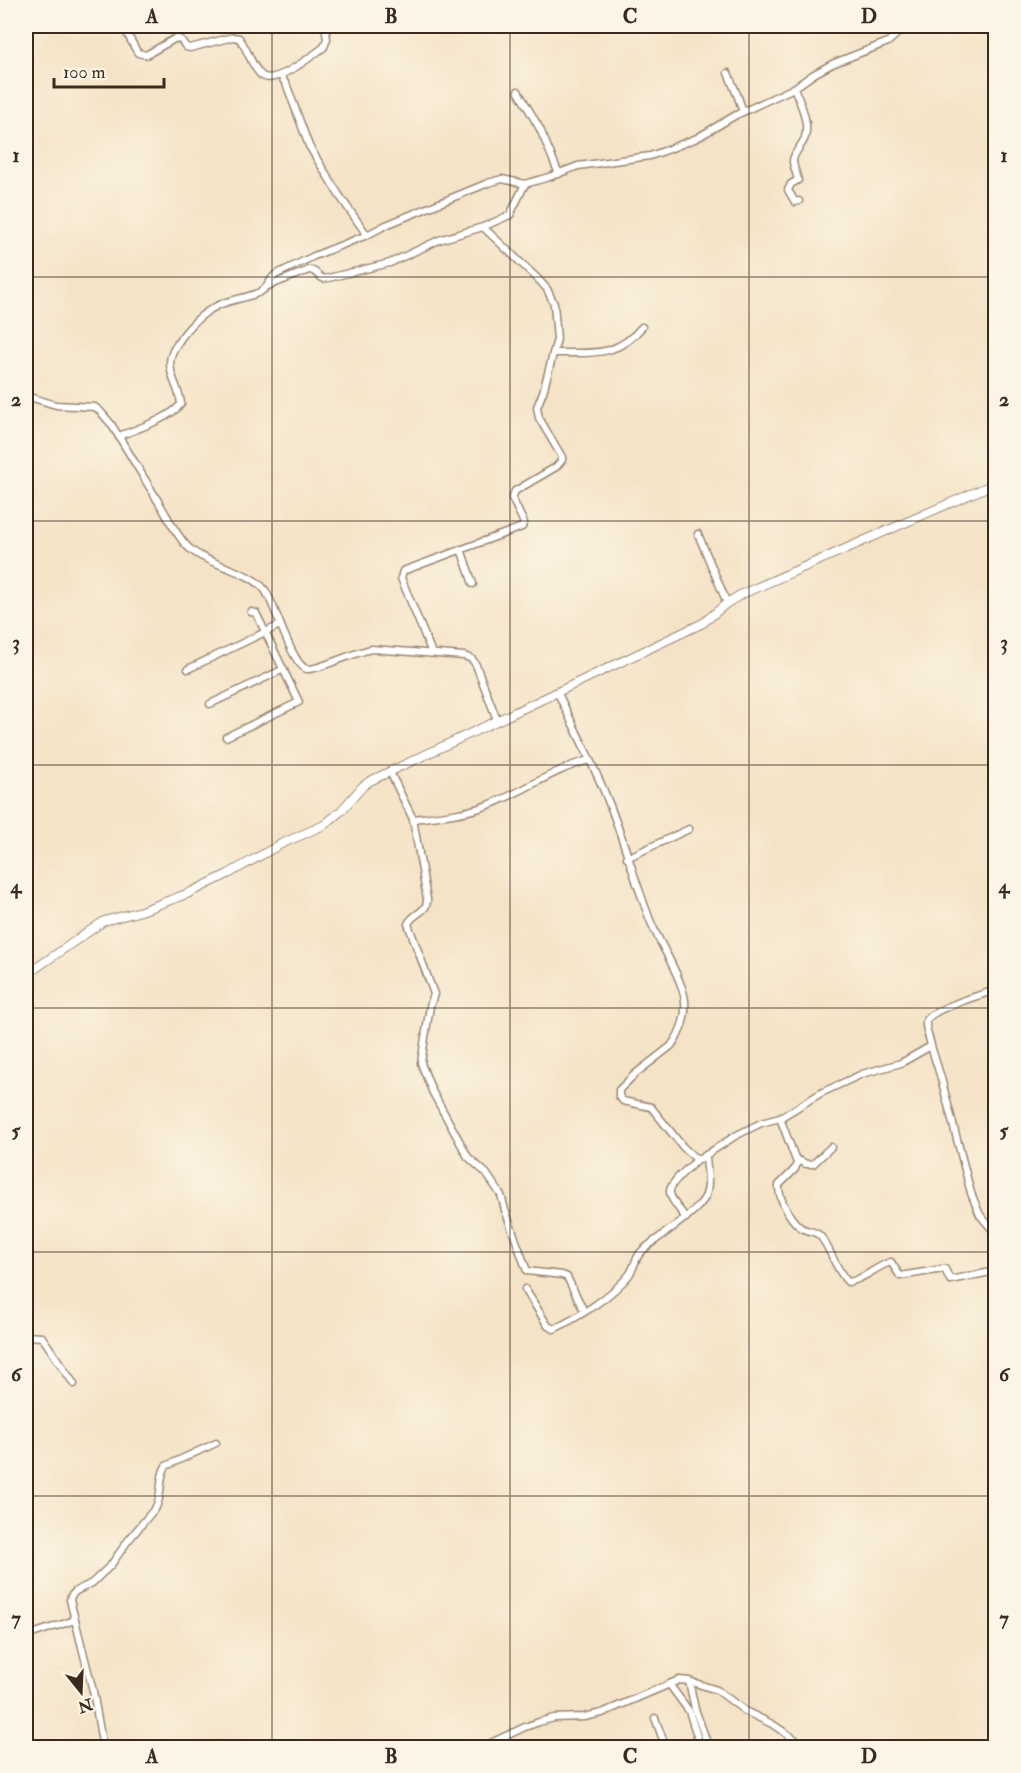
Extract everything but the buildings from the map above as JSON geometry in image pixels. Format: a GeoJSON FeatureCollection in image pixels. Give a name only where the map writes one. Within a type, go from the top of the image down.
{"type":"FeatureCollection","features":[{"type":"Feature","properties":{"kind":"street"},"geometry":{"type":"LineString","coordinates":[[123,26],[138,53],[146,55],[176,38],[190,48],[236,37],[242,42],[260,74],[268,78],[281,76],[324,47],[327,39],[325,26]]}},
{"type":"Feature","properties":{"kind":"street"},"geometry":{"type":"LineString","coordinates":[[268,286],[275,275],[482,185],[502,179],[525,184],[578,166],[650,156],[697,138],[743,112],[795,88],[832,64],[888,42],[906,26]]}},
{"type":"Feature","properties":{"kind":"street"},"geometry":{"type":"LineString","coordinates":[[728,73],[743,112]]}},
{"type":"Feature","properties":{"kind":"street"},"geometry":{"type":"LineString","coordinates":[[281,76],[287,86],[309,146],[367,235]]}},
{"type":"Feature","properties":{"kind":"street"},"geometry":{"type":"LineString","coordinates":[[795,88],[801,104],[806,132],[793,162],[798,180],[791,184],[788,190],[795,202],[799,201]]}},
{"type":"Feature","properties":{"kind":"street"},"geometry":{"type":"LineString","coordinates":[[518,91],[540,129],[559,174]]}},
{"type":"Feature","properties":{"kind":"street"},"geometry":{"type":"LineString","coordinates":[[119,436],[153,423],[180,404],[171,374],[171,352],[189,327],[208,311],[309,270],[315,271],[324,279],[390,263],[438,240],[483,227],[510,215],[525,184]]}},
{"type":"Feature","properties":{"kind":"street"},"geometry":{"type":"LineString","coordinates":[[432,653],[400,578],[401,574],[403,571],[522,527],[524,523],[512,498],[513,494],[561,463],[562,457],[539,418],[537,407],[557,339],[554,304],[547,289],[483,227]]}},
{"type":"Feature","properties":{"kind":"street"},"geometry":{"type":"LineString","coordinates":[[553,353],[608,351],[632,339],[642,327]]}},
{"type":"Feature","properties":{"kind":"street"},"geometry":{"type":"LineString","coordinates":[[26,396],[56,405],[95,407],[103,414],[119,436],[183,541],[203,558],[251,579],[262,587],[303,668],[308,670],[317,668],[372,649],[464,656],[474,662],[497,720]]}},
{"type":"Feature","properties":{"kind":"street"},"geometry":{"type":"LineString","coordinates":[[26,975],[104,921],[141,911],[189,893],[288,841],[324,825],[349,804],[367,783],[704,623],[727,603],[742,594],[996,483]]}},
{"type":"Feature","properties":{"kind":"street"},"geometry":{"type":"LineString","coordinates":[[698,534],[727,603]]}},
{"type":"Feature","properties":{"kind":"street"},"geometry":{"type":"LineString","coordinates":[[461,549],[472,584]]}},
{"type":"Feature","properties":{"kind":"street"},"geometry":{"type":"LineString","coordinates":[[226,737],[298,704],[299,700],[266,631],[256,613],[251,612]]}},
{"type":"Feature","properties":{"kind":"street"},"geometry":{"type":"LineString","coordinates":[[188,669],[280,625]]}},
{"type":"Feature","properties":{"kind":"street"},"geometry":{"type":"LineString","coordinates":[[210,704],[284,669]]}},
{"type":"Feature","properties":{"kind":"street"},"geometry":{"type":"LineString","coordinates":[[557,691],[609,802],[654,930],[680,984],[685,1006],[677,1040],[627,1082],[618,1093],[624,1101],[651,1107],[683,1147],[698,1161]]}},
{"type":"Feature","properties":{"kind":"street"},"geometry":{"type":"LineString","coordinates":[[413,819],[446,816],[478,809],[508,797],[550,774],[589,760]]}},
{"type":"Feature","properties":{"kind":"street"},"geometry":{"type":"LineString","coordinates":[[390,772],[413,819],[428,904],[425,909],[409,920],[408,924],[434,994],[421,1063],[432,1091],[468,1157],[486,1173],[501,1195],[527,1270],[567,1277],[584,1311]]}},
{"type":"Feature","properties":{"kind":"street"},"geometry":{"type":"LineString","coordinates":[[627,858],[689,829]]}},
{"type":"Feature","properties":{"kind":"street"},"geometry":{"type":"LineString","coordinates":[[26,957],[33,969]]}},
{"type":"Feature","properties":{"kind":"street"},"geometry":{"type":"LineString","coordinates":[[996,990],[940,1010],[930,1016],[926,1022],[971,1193],[980,1215],[996,1234]]}},
{"type":"Feature","properties":{"kind":"street"},"geometry":{"type":"LineString","coordinates":[[686,1218],[670,1195],[670,1189],[673,1183],[706,1155],[746,1130],[780,1118],[821,1093],[862,1074],[901,1063],[931,1046]]}},
{"type":"Feature","properties":{"kind":"street"},"geometry":{"type":"LineString","coordinates":[[780,1118],[796,1159],[795,1169],[779,1185],[780,1197],[800,1227],[819,1234],[844,1279],[848,1282],[855,1281],[891,1262],[900,1276],[945,1269],[950,1280],[996,1271]]}},
{"type":"Feature","properties":{"kind":"street"},"geometry":{"type":"LineString","coordinates":[[796,1159],[806,1164],[813,1164],[831,1147]]}},
{"type":"Feature","properties":{"kind":"street"},"geometry":{"type":"LineString","coordinates":[[525,1289],[551,1329],[557,1328],[617,1288],[634,1267],[641,1251],[686,1218],[706,1195],[706,1155]]}},
{"type":"Feature","properties":{"kind":"street"},"geometry":{"type":"LineString","coordinates":[[26,1336],[42,1337],[74,1384]]}},
{"type":"Feature","properties":{"kind":"street"},"geometry":{"type":"LineString","coordinates":[[103,1748],[93,1691],[70,1600],[71,1596],[105,1572],[156,1507],[160,1499],[163,1470],[166,1466],[216,1443]]}},
{"type":"Feature","properties":{"kind":"street"},"geometry":{"type":"LineString","coordinates":[[26,1636],[75,1620]]}},
{"type":"Feature","properties":{"kind":"street"},"geometry":{"type":"LineString","coordinates":[[689,1680],[694,1709],[709,1748]]}},
{"type":"Feature","properties":{"kind":"street"},"geometry":{"type":"LineString","coordinates":[[480,1748],[539,1722],[554,1718],[584,1717],[602,1713],[669,1684],[689,1680],[717,1690],[745,1711],[772,1724],[808,1748]]}},
{"type":"Feature","properties":{"kind":"street"},"geometry":{"type":"LineString","coordinates":[[669,1684],[689,1712],[701,1748]]}},
{"type":"Feature","properties":{"kind":"street"},"geometry":{"type":"LineString","coordinates":[[656,1718],[666,1748]]}}]}
